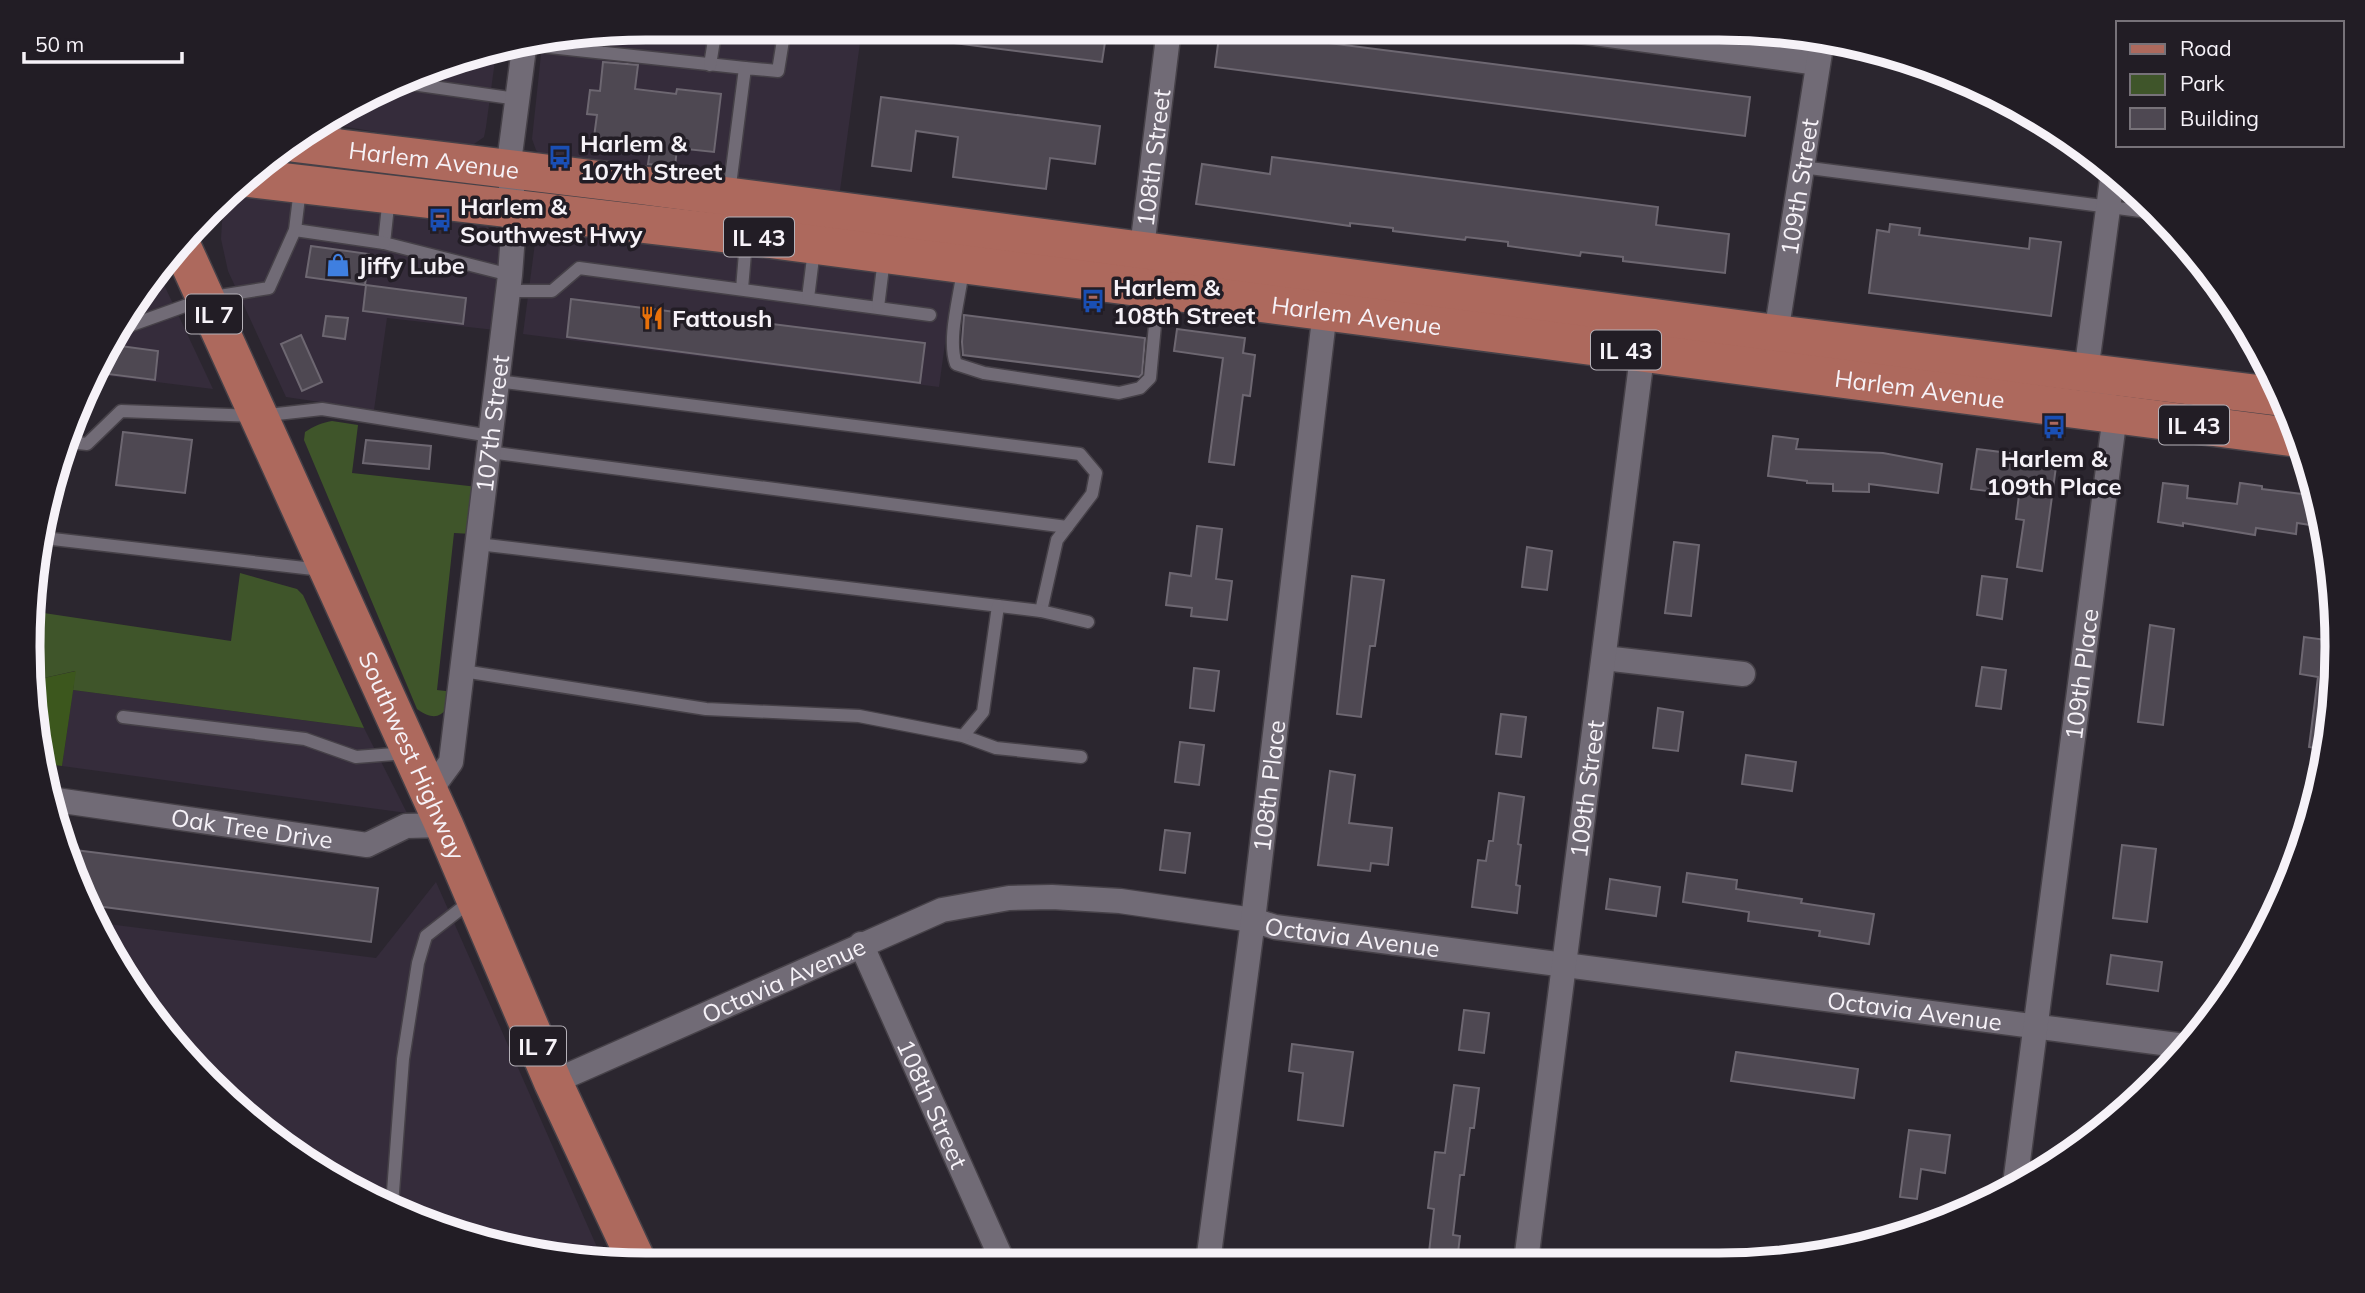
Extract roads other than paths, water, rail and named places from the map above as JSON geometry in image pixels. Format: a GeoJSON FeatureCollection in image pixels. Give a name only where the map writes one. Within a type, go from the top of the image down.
{"type":"FeatureCollection","features":[{"type":"Feature","properties":{"kind":"main road","name":"Harlem Avenue"},"geometry":{"type":"LineString","coordinates":[[313,140],[337,136],[509,170],[728,197],[1325,310],[1645,334],[1776,334],[2270,396]]}},
{"type":"Feature","properties":{"kind":"main road","name":"Harlem Avenue"},"geometry":{"type":"LineString","coordinates":[[261,179],[964,263],[1148,275],[1645,334],[2115,415],[2288,438]]}},
{"type":"Feature","properties":{"kind":"main road","name":"Southwest Highway"},"geometry":{"type":"LineString","coordinates":[[185,254],[436,809],[553,1082],[633,1252]]}},
{"type":"Feature","properties":{"kind":"street","name":"108th Street"},"geometry":{"type":"LineString","coordinates":[[1148,275],[1168,40]]}},
{"type":"Feature","properties":{"kind":"street"},"geometry":{"type":"LineString","coordinates":[[1692,40],[1820,51]]}},
{"type":"Feature","properties":{"kind":"street","name":"109th Street"},"geometry":{"type":"LineString","coordinates":[[1776,334],[1820,51]]}},
{"type":"Feature","properties":{"kind":"street","name":"107th Street"},"geometry":{"type":"LineString","coordinates":[[436,809],[452,762],[509,283],[515,208],[509,170],[523,53]]}},
{"type":"Feature","properties":{"kind":"street"},"geometry":{"type":"LineString","coordinates":[[2111,185],[2086,372],[2115,415]]}},
{"type":"Feature","properties":{"kind":"street","name":"108th Place"},"geometry":{"type":"LineString","coordinates":[[1209,1253],[1253,920],[1325,310]]}},
{"type":"Feature","properties":{"kind":"street","name":"109th Street"},"geometry":{"type":"LineString","coordinates":[[1527,1253],[1645,334]]}},
{"type":"Feature","properties":{"kind":"street","name":"109th Place"},"geometry":{"type":"LineString","coordinates":[[2016,1175],[2115,415]]}},
{"type":"Feature","properties":{"kind":"street"},"geometry":{"type":"LineString","coordinates":[[1604,658],[1743,674]]}},
{"type":"Feature","properties":{"kind":"street","name":"Oak Tree Drive"},"geometry":{"type":"LineString","coordinates":[[60,801],[367,845],[436,809]]}},
{"type":"Feature","properties":{"kind":"street","name":"Octavia Avenue"},"geometry":{"type":"LineString","coordinates":[[553,1082],[942,910],[1009,898],[1052,897],[1120,901],[1253,920],[1275,927],[2175,1045]]}},
{"type":"Feature","properties":{"kind":"street","name":"108th Street"},"geometry":{"type":"LineString","coordinates":[[861,944],[999,1253]]}},
{"type":"Feature","properties":{"kind":"lane"},"geometry":{"type":"LineString","coordinates":[[710,65],[714,40]]}},
{"type":"Feature","properties":{"kind":"lane"},"geometry":{"type":"LineString","coordinates":[[553,47],[778,71],[783,40]]}},
{"type":"Feature","properties":{"kind":"lane"},"geometry":{"type":"LineString","coordinates":[[728,197],[745,68]]}},
{"type":"Feature","properties":{"kind":"lane"},"geometry":{"type":"LineString","coordinates":[[417,85],[517,99]]}},
{"type":"Feature","properties":{"kind":"lane"},"geometry":{"type":"LineString","coordinates":[[1802,167],[2139,211]]}},
{"type":"Feature","properties":{"kind":"lane"},"geometry":{"type":"LineString","coordinates":[[133,325],[207,298],[269,288],[295,230],[300,183]]}},
{"type":"Feature","properties":{"kind":"lane"},"geometry":{"type":"LineString","coordinates":[[384,243],[390,193]]}},
{"type":"Feature","properties":{"kind":"lane"},"geometry":{"type":"LineString","coordinates":[[295,230],[384,243],[509,283],[552,291],[579,268],[930,314]]}},
{"type":"Feature","properties":{"kind":"lane"},"geometry":{"type":"LineString","coordinates":[[742,289],[747,236]]}},
{"type":"Feature","properties":{"kind":"lane"},"geometry":{"type":"LineString","coordinates":[[808,298],[814,244]]}},
{"type":"Feature","properties":{"kind":"lane"},"geometry":{"type":"LineString","coordinates":[[878,307],[885,254]]}},
{"type":"Feature","properties":{"kind":"lane"},"geometry":{"type":"LineString","coordinates":[[964,263],[953,338],[956,364],[984,373],[1119,393],[1140,388],[1150,378],[1155,326],[1148,275]]}},
{"type":"Feature","properties":{"kind":"lane"},"geometry":{"type":"LineString","coordinates":[[497,381],[1080,454],[1097,473],[1092,494],[1058,540],[1041,611]]}},
{"type":"Feature","properties":{"kind":"lane"},"geometry":{"type":"LineString","coordinates":[[75,443],[88,444],[121,411],[260,416],[322,409],[490,444],[1067,527]]}},
{"type":"Feature","properties":{"kind":"lane"},"geometry":{"type":"LineString","coordinates":[[50,539],[329,571]]}},
{"type":"Feature","properties":{"kind":"lane"},"geometry":{"type":"LineString","coordinates":[[478,544],[1041,611],[1088,622]]}},
{"type":"Feature","properties":{"kind":"lane"},"geometry":{"type":"LineString","coordinates":[[963,736],[983,712],[998,606]]}},
{"type":"Feature","properties":{"kind":"lane"},"geometry":{"type":"LineString","coordinates":[[463,671],[706,709],[859,716],[963,736],[996,748],[1081,757]]}},
{"type":"Feature","properties":{"kind":"lane"},"geometry":{"type":"LineString","coordinates":[[123,717],[305,739],[356,757],[411,753]]}},
{"type":"Feature","properties":{"kind":"lane"},"geometry":{"type":"LineString","coordinates":[[393,1197],[403,1059],[418,963],[426,936],[475,898]]}},
{"type":"Feature","properties":{"kind":"place","name":"Harlem & 107th Street"},"geometry":{"type":"Point","coordinates":[560,157]}},
{"type":"Feature","properties":{"kind":"place","name":"Harlem & Southwest Hwy"},"geometry":{"type":"Point","coordinates":[440,220]}},
{"type":"Feature","properties":{"kind":"place","name":"Jiffy Lube"},"geometry":{"type":"Point","coordinates":[338,265]}},
{"type":"Feature","properties":{"kind":"place","name":"Harlem & 108th Street"},"geometry":{"type":"Point","coordinates":[1093,301]}},
{"type":"Feature","properties":{"kind":"place","name":"Fattoush"},"geometry":{"type":"Point","coordinates":[652,318]}},
{"type":"Feature","properties":{"kind":"place","name":"Harlem & 109th Place"},"geometry":{"type":"Point","coordinates":[2054,427]}}]}
